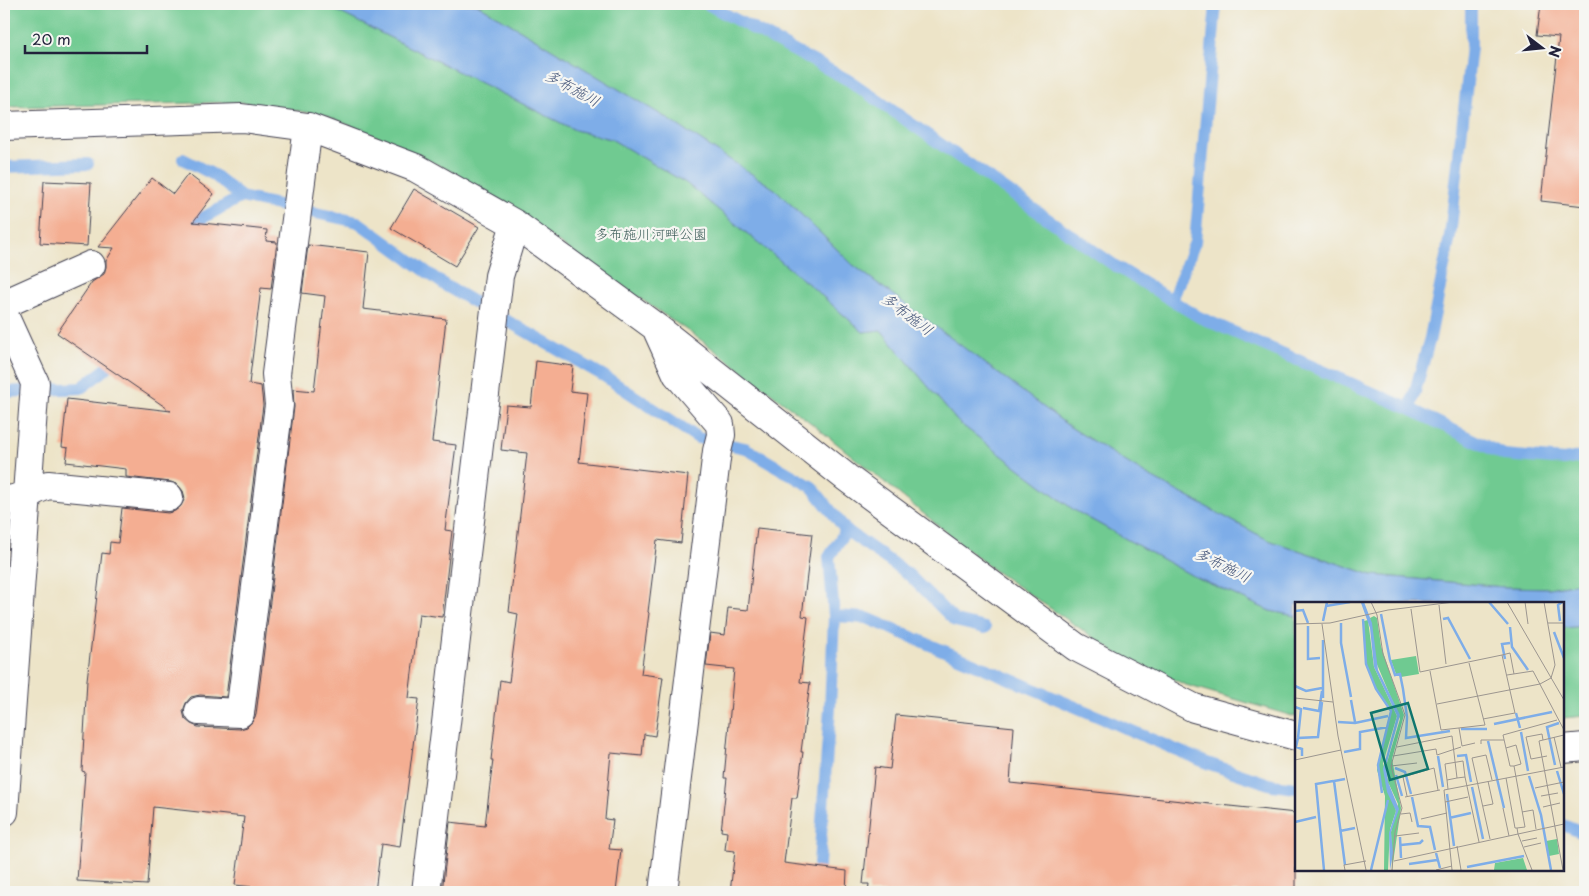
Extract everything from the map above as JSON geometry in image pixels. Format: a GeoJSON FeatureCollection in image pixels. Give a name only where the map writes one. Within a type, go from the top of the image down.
{"type":"FeatureCollection","features":[{"type":"Feature","properties":{"kind":"street"},"geometry":{"type":"LineString","coordinates":[[4,126],[242,118],[308,127],[416,168],[515,224],[657,328],[847,478],[1076,647],[1194,708],[1295,736]]}},
{"type":"Feature","properties":{"kind":"street"},"geometry":{"type":"LineString","coordinates":[[200,711],[240,713],[279,405],[276,374],[308,127]]}},
{"type":"Feature","properties":{"kind":"street"},"geometry":{"type":"LineString","coordinates":[[426,892],[499,276],[515,224]]}},
{"type":"Feature","properties":{"kind":"street"},"geometry":{"type":"LineString","coordinates":[[4,304],[91,265]]}},
{"type":"Feature","properties":{"kind":"street"},"geometry":{"type":"LineString","coordinates":[[4,315],[35,394],[15,496],[4,812]]}},
{"type":"Feature","properties":{"kind":"street"},"geometry":{"type":"LineString","coordinates":[[657,328],[677,374],[720,424],[663,892]]}},
{"type":"Feature","properties":{"kind":"street"},"geometry":{"type":"LineString","coordinates":[[15,496],[48,485],[169,497]]}},
{"type":"Feature","properties":{"kind":"street"},"geometry":{"type":"LineString","coordinates":[[1564,749],[1585,748]]}},
{"type":"Feature","properties":{"kind":"green space","name":"多布施川河畔公園"},"geometry":{"type":"Polygon","coordinates":[[[4,4],[323,4],[575,130],[611,139],[686,183],[812,287],[863,332],[881,330],[958,422],[1074,510],[1191,575],[1270,611],[1295,616],[1295,717],[1186,685],[1121,656],[992,569],[815,426],[701,340],[453,172],[383,139],[324,115],[242,102],[4,107],[4,4]]]}},
{"type":"Feature","properties":{"kind":"green space"},"geometry":{"type":"Polygon","coordinates":[[[477,4],[707,4],[850,81],[1114,265],[1199,317],[1410,409],[1504,455],[1564,460],[1585,456],[1585,582],[1549,588],[1503,587],[1372,575],[1268,540],[1147,475],[1070,427],[853,265],[776,190],[668,119],[477,4]]]}},
{"type":"Feature","properties":{"kind":"green space"},"geometry":{"type":"Polygon","coordinates":[[[1585,626],[1585,716],[1564,718],[1564,628],[1585,626]]]}},
{"type":"Feature","properties":{"kind":"water","name":"多布施川"},"geometry":{"type":"Polygon","coordinates":[[[323,4],[477,4],[668,119],[776,190],[853,265],[1070,427],[1147,475],[1268,540],[1372,575],[1503,587],[1549,588],[1585,582],[1585,626],[1564,628],[1564,602],[1295,602],[1295,616],[1270,611],[1191,575],[1074,510],[958,422],[881,330],[863,332],[812,287],[686,183],[611,139],[575,130],[323,4]]]}},
{"type":"Feature","properties":{"kind":"building"},"geometry":{"type":"Polygon","coordinates":[[[1541,4],[1585,4],[1585,206],[1541,201],[1559,37],[1537,35],[1541,4]]]}},
{"type":"Feature","properties":{"kind":"building"},"geometry":{"type":"Polygon","coordinates":[[[188,174],[214,194],[193,222],[267,230],[266,241],[277,242],[271,289],[261,288],[249,384],[261,386],[263,405],[226,697],[200,695],[191,697],[183,711],[185,719],[191,724],[198,727],[240,729],[247,727],[256,715],[294,407],[293,389],[314,391],[325,296],[302,293],[308,245],[369,252],[363,309],[446,319],[432,442],[456,445],[445,530],[452,531],[442,617],[419,614],[409,698],[419,699],[400,847],[381,844],[375,892],[300,892],[235,885],[244,817],[153,807],[147,885],[77,881],[85,772],[82,771],[87,680],[102,553],[109,554],[110,542],[118,543],[122,508],[168,513],[175,511],[181,506],[185,498],[183,491],[178,485],[171,482],[126,477],[126,469],[66,462],[68,448],[62,447],[67,399],[171,411],[57,333],[92,282],[104,274],[106,261],[114,248],[98,247],[152,178],[173,194],[188,174]]]}},
{"type":"Feature","properties":{"kind":"building"},"geometry":{"type":"Polygon","coordinates":[[[44,181],[91,183],[87,246],[40,243],[44,181]]]}},
{"type":"Feature","properties":{"kind":"building"},"geometry":{"type":"Polygon","coordinates":[[[414,189],[479,227],[455,266],[391,228],[414,189]]]}},
{"type":"Feature","properties":{"kind":"building"},"geometry":{"type":"Polygon","coordinates":[[[536,361],[573,366],[570,391],[587,393],[579,462],[688,475],[681,543],[657,540],[641,674],[663,677],[655,736],[644,734],[642,756],[611,753],[605,819],[613,820],[609,849],[621,850],[616,892],[442,892],[450,822],[485,826],[500,680],[509,682],[518,614],[509,612],[527,453],[501,450],[506,405],[531,407],[536,361]]]}},
{"type":"Feature","properties":{"kind":"building"},"geometry":{"type":"Polygon","coordinates":[[[757,528],[812,534],[802,616],[808,617],[800,682],[810,683],[797,798],[792,798],[784,863],[847,871],[846,892],[730,892],[735,851],[725,850],[727,832],[721,831],[727,778],[724,778],[734,669],[706,666],[710,633],[725,635],[728,608],[748,610],[757,528]]]}},
{"type":"Feature","properties":{"kind":"building"},"geometry":{"type":"Polygon","coordinates":[[[896,715],[1014,727],[1010,783],[1295,813],[1296,892],[868,892],[869,884],[863,884],[875,767],[890,769],[896,715]]]}},
{"type":"Feature","properties":{"kind":"waterway"},"geometry":{"type":"LineString","coordinates":[[707,4],[850,81],[1114,265],[1199,317],[1410,409],[1504,455],[1564,460],[1585,456]]}},
{"type":"Feature","properties":{"kind":"waterway"},"geometry":{"type":"LineString","coordinates":[[1172,300],[1195,242],[1216,4]]}},
{"type":"Feature","properties":{"kind":"waterway"},"geometry":{"type":"LineString","coordinates":[[1410,409],[1430,338],[1450,236],[1471,47],[1471,4]]}},
{"type":"Feature","properties":{"kind":"waterway"},"geometry":{"type":"LineString","coordinates":[[183,159],[214,175],[241,197],[358,222],[446,286],[604,376],[698,438],[745,448],[812,487],[846,530],[909,575],[955,621],[985,628]]}},
{"type":"Feature","properties":{"kind":"waterway"},"geometry":{"type":"LineString","coordinates":[[4,167],[88,164]]}},
{"type":"Feature","properties":{"kind":"waterway"},"geometry":{"type":"LineString","coordinates":[[185,232],[188,226],[241,197]]}},
{"type":"Feature","properties":{"kind":"waterway"},"geometry":{"type":"LineString","coordinates":[[4,392],[81,388],[106,369],[115,353]]}},
{"type":"Feature","properties":{"kind":"waterway"},"geometry":{"type":"LineString","coordinates":[[834,616],[829,557],[846,530]]}},
{"type":"Feature","properties":{"kind":"waterway"},"geometry":{"type":"LineString","coordinates":[[817,892],[830,709],[834,616],[867,618],[1207,763],[1272,785],[1295,788]]}},
{"type":"Feature","properties":{"kind":"waterway"},"geometry":{"type":"LineString","coordinates":[[1564,825],[1585,834]]}}]}
